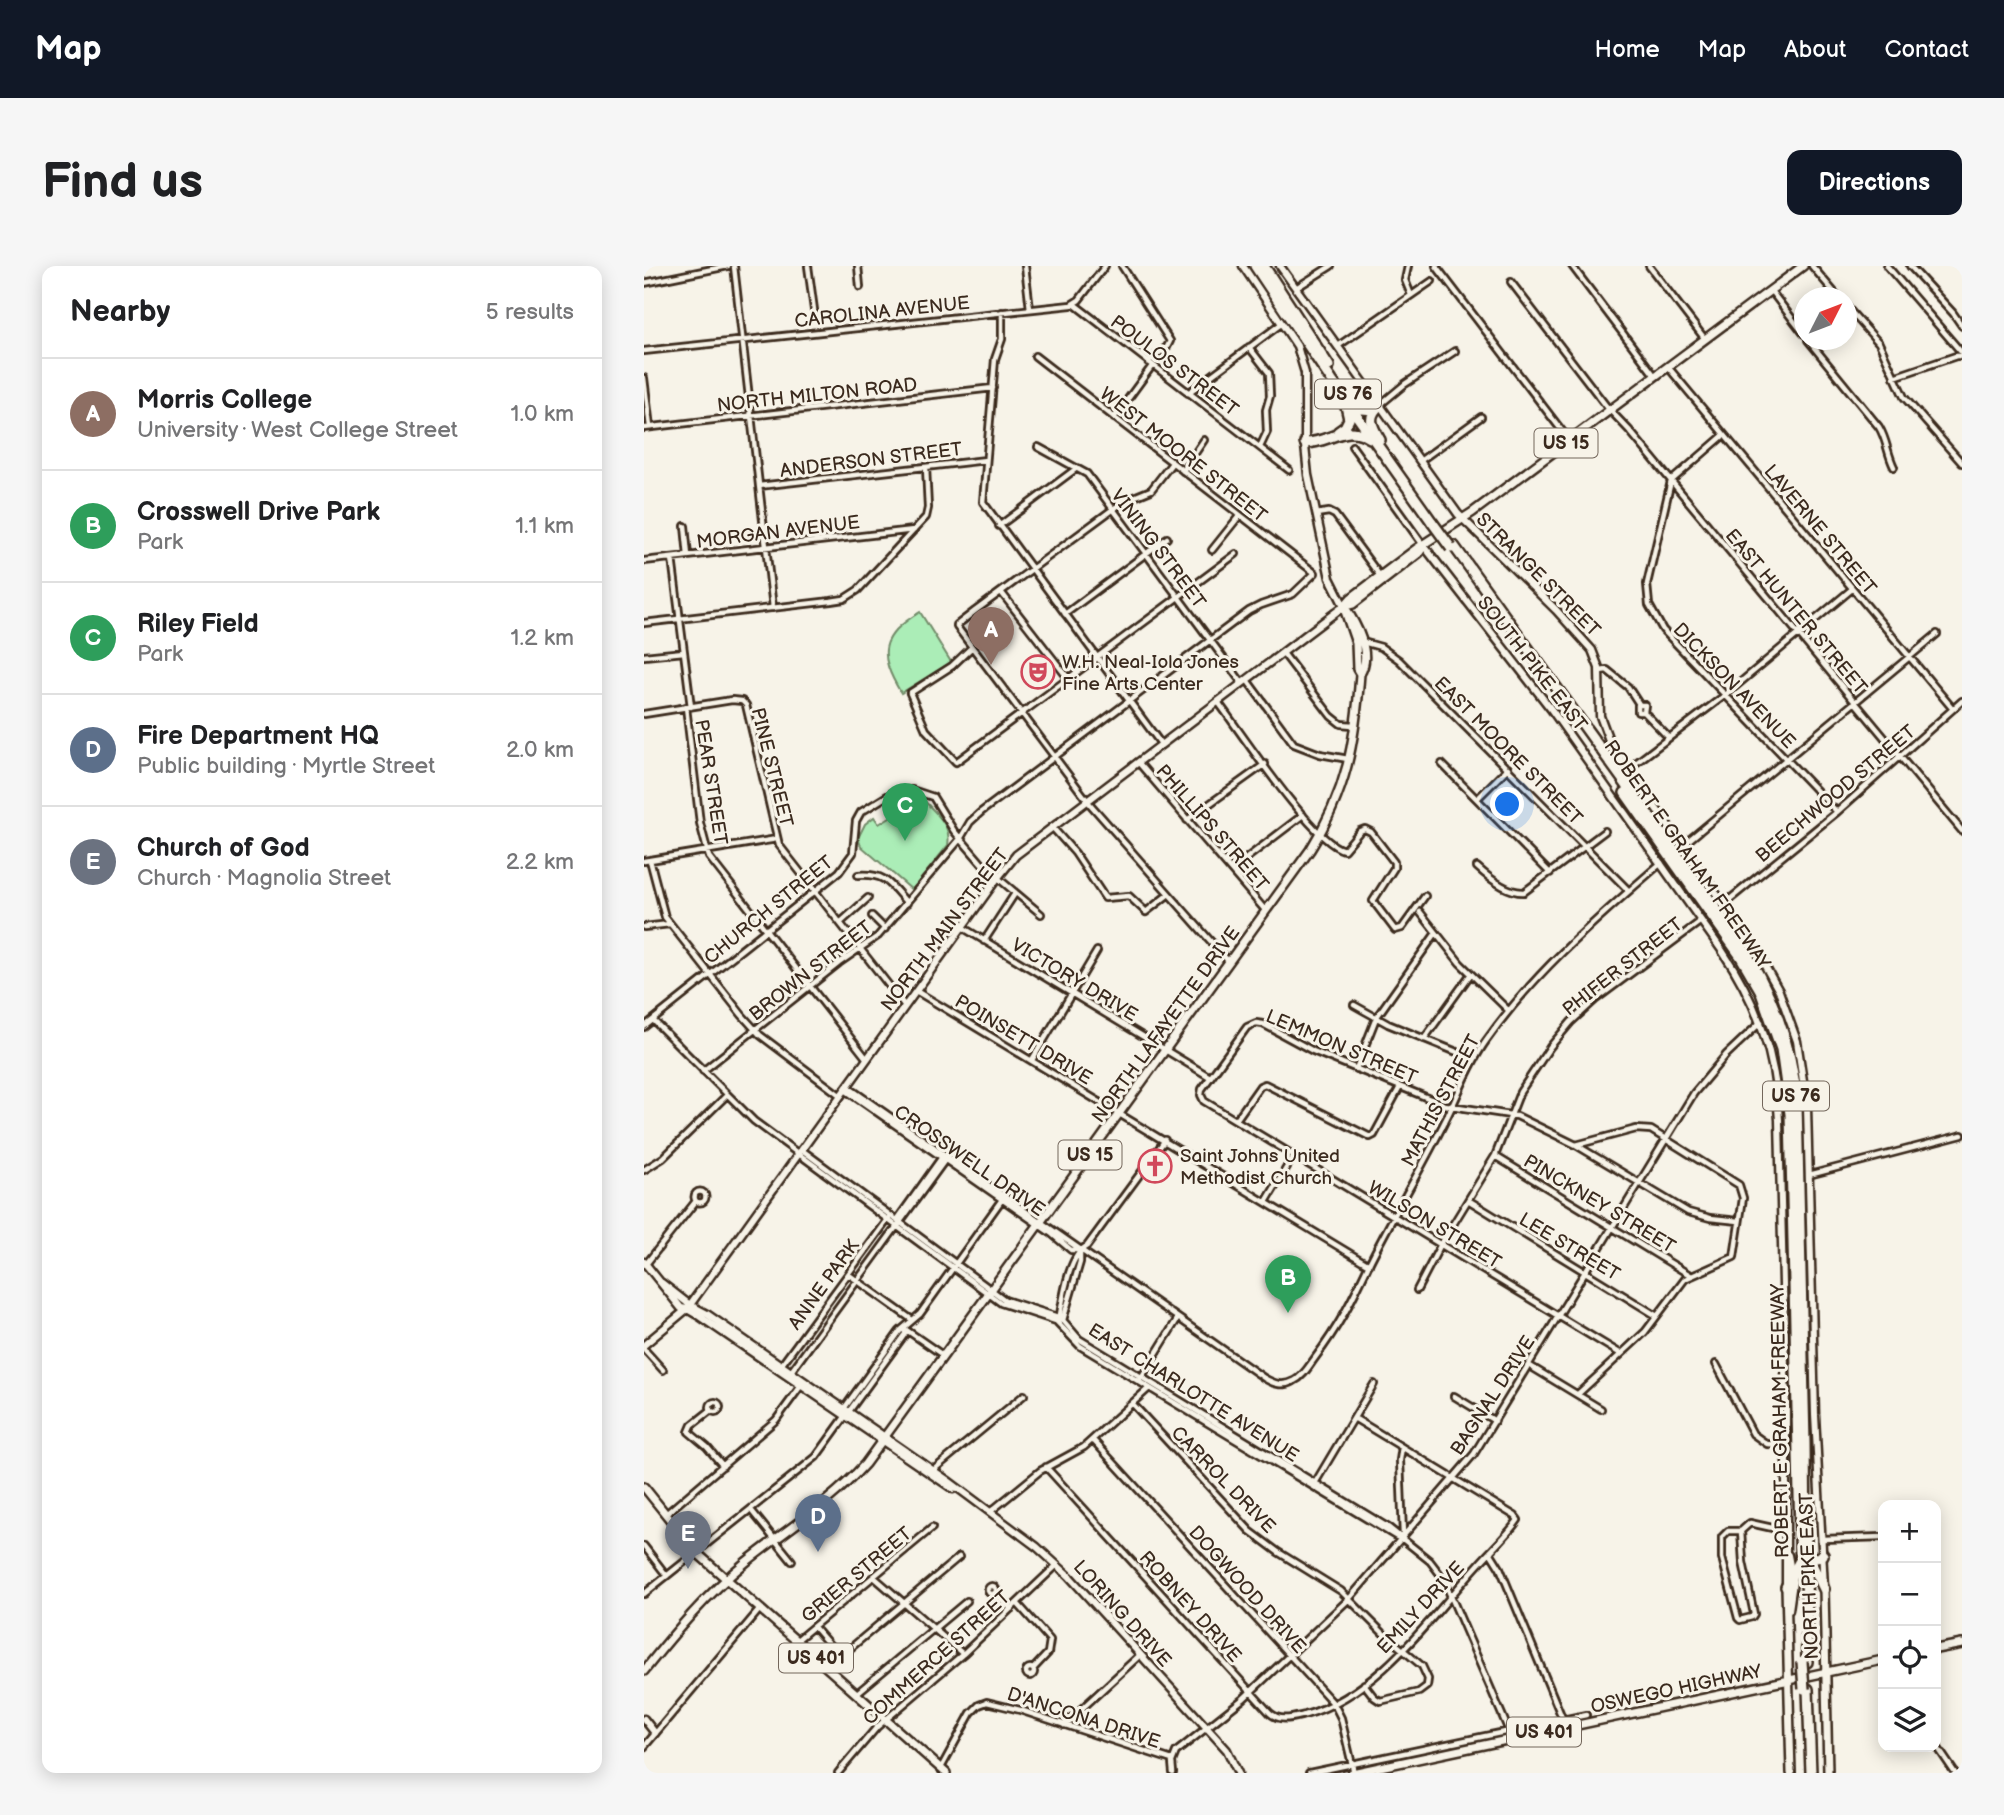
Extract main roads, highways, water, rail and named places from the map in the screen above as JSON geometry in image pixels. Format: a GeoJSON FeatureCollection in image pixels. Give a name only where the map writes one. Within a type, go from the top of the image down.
{"type":"FeatureCollection","features":[{"type":"Feature","properties":{"kind":"highway","name":"ROBERT E GRAHAM FREEWAY"},"geometry":{"type":"LineString","coordinates":[[1255,266],[1503,618],[1742,946],[1765,986],[1782,1027],[1792,1065],[1797,1104],[1809,1773]]}},
{"type":"Feature","properties":{"kind":"highway","name":"ROBERT E GRAHAM FREEWAY"},"geometry":{"type":"LineString","coordinates":[[1264,266],[1346,397]]}},
{"type":"Feature","properties":{"kind":"highway"},"geometry":{"type":"LineString","coordinates":[[1346,397],[1362,409],[1377,407],[1370,420],[1380,444]]}},
{"type":"Feature","properties":{"kind":"highway"},"geometry":{"type":"LineString","coordinates":[[1324,440],[1345,427],[1349,419],[1346,397]]}},
{"type":"Feature","properties":{"kind":"highway"},"geometry":{"type":"LineString","coordinates":[[1305,443],[1354,431],[1380,444]]}},
{"type":"Feature","properties":{"kind":"highway"},"geometry":{"type":"LineString","coordinates":[[1786,1587],[1805,1554]]}},
{"type":"Feature","properties":{"kind":"highway"},"geometry":{"type":"LineString","coordinates":[[1805,1554],[1825,1589]]}},
{"type":"Feature","properties":{"kind":"highway"},"geometry":{"type":"LineString","coordinates":[[1788,1555],[1795,1557],[1805,1554],[1817,1558],[1823,1555]]}},
{"type":"Feature","properties":{"kind":"main road","name":"US 15"},"geometry":{"type":"LineString","coordinates":[[1424,546],[1801,267]]}},
{"type":"Feature","properties":{"kind":"main road"},"geometry":{"type":"LineString","coordinates":[[1344,606],[1350,598],[1416,549],[1424,546]]}},
{"type":"Feature","properties":{"kind":"main road"},"geometry":{"type":"LineString","coordinates":[[1344,606],[1353,604],[1419,553],[1424,546]]}},
{"type":"Feature","properties":{"kind":"main road"},"geometry":{"type":"LineString","coordinates":[[1344,606],[1356,643],[1357,669],[1362,672]]}},
{"type":"Feature","properties":{"kind":"main road","name":"NORTH LAFAYETTE DRIVE"},"geometry":{"type":"LineString","coordinates":[[644,1671],[690,1615],[726,1579],[831,1498],[884,1440],[1320,834],[1339,796],[1350,759],[1362,672],[1362,642],[1353,619],[1344,606]]}},
{"type":"Feature","properties":{"kind":"main road","name":"US 401"},"geometry":{"type":"LineString","coordinates":[[644,1488],[697,1553],[943,1771]]}},
{"type":"Feature","properties":{"kind":"main road","name":"SOUTH PIKE EAST"},"geometry":{"type":"LineString","coordinates":[[1786,1587],[1791,1773]]}},
{"type":"Feature","properties":{"kind":"main road","name":"NORTH PIKE EAST"},"geometry":{"type":"LineString","coordinates":[[1825,1589],[1827,1773]]}},
{"type":"Feature","properties":{"kind":"main road"},"geometry":{"type":"LineString","coordinates":[[1941,1648],[1962,1644]]}},
{"type":"Feature","properties":{"kind":"main road","name":"OSWEGO HIGHWAY"},"geometry":{"type":"LineString","coordinates":[[1352,1770],[1565,1723],[1878,1664]]}},
{"type":"Feature","properties":{"kind":"place","name":"Morris College"},"geometry":{"type":"Point","coordinates":[991,665]}},
{"type":"Feature","properties":{"kind":"place","name":"W.H. Neal-Iola Jones Fine Arts Center"},"geometry":{"type":"Point","coordinates":[1038,672]}},
{"type":"Feature","properties":{"kind":"place","name":"Riley Field"},"geometry":{"type":"Point","coordinates":[905,841]}},
{"type":"Feature","properties":{"kind":"place","name":"Saint Johns United Methodist Church"},"geometry":{"type":"Point","coordinates":[1155,1166]}},
{"type":"Feature","properties":{"kind":"place","name":"Crosswell Drive Park"},"geometry":{"type":"Point","coordinates":[1288,1313]}},
{"type":"Feature","properties":{"kind":"place","name":"Fire Department HQ"},"geometry":{"type":"Point","coordinates":[818,1552]}},
{"type":"Feature","properties":{"kind":"place","name":"Church of God"},"geometry":{"type":"Point","coordinates":[688,1569]}}]}
